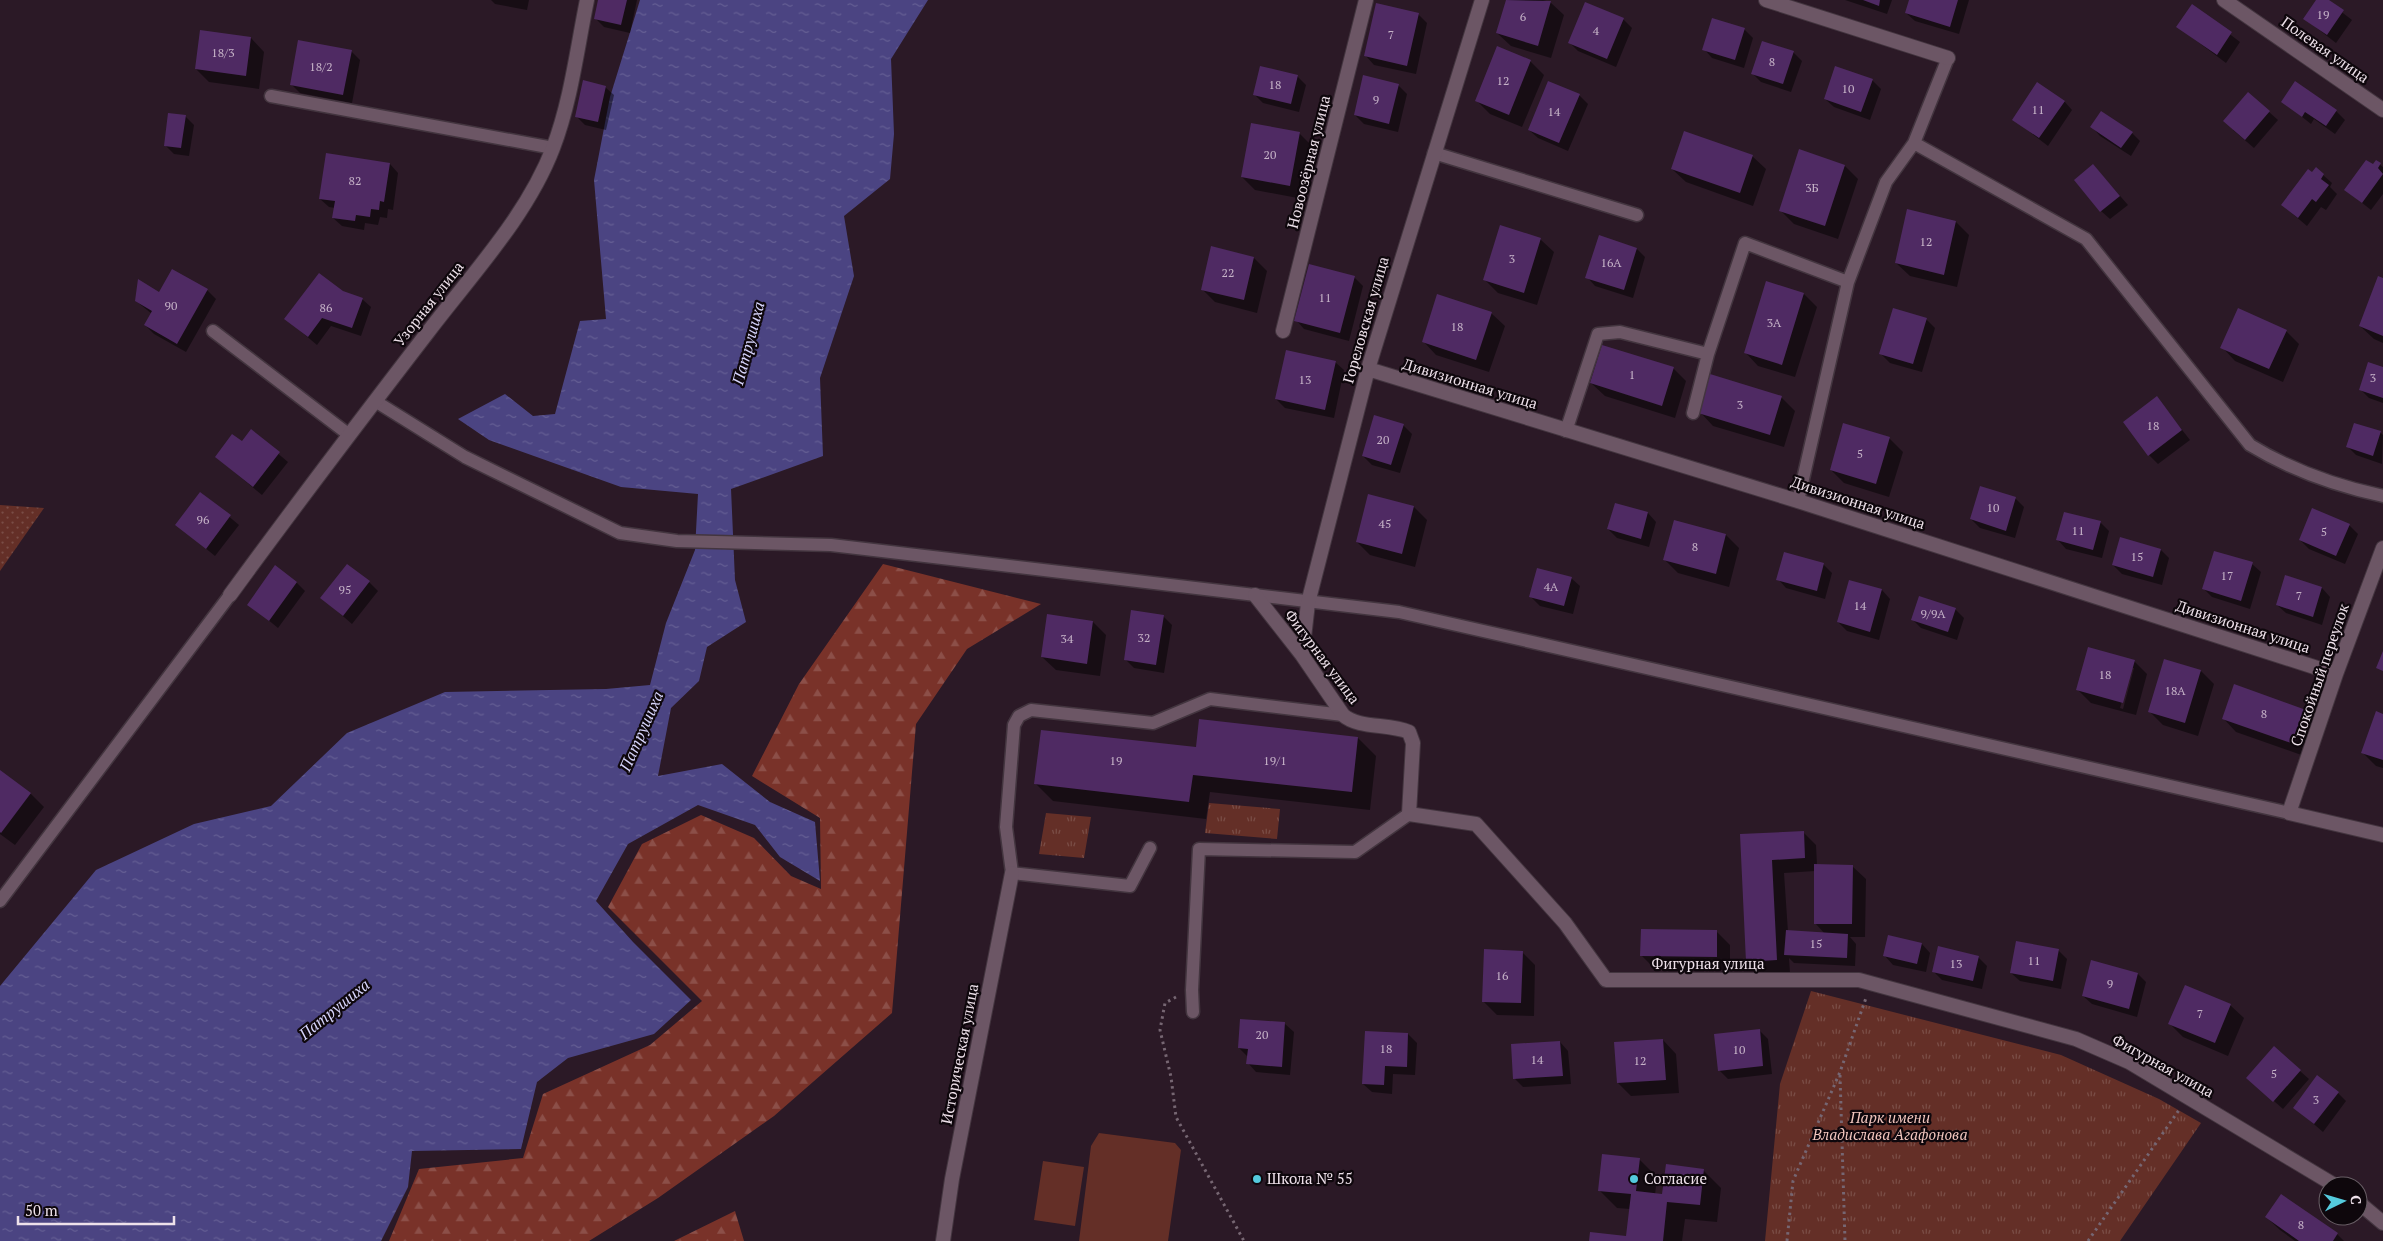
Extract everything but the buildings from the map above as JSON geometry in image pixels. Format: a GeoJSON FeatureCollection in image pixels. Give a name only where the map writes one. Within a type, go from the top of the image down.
{"type":"FeatureCollection","features":[{"type":"Feature","properties":{"kind":"street","name":"Узорная улица"},"geometry":{"type":"LineString","coordinates":[[230,595],[348,434],[505,231],[534,187],[553,148],[564,110],[587,0]]}},
{"type":"Feature","properties":{"kind":"street","name":"Новоозёрная улица"},"geometry":{"type":"LineString","coordinates":[[1283,332],[1366,0]]}},
{"type":"Feature","properties":{"kind":"street","name":"Гореловская улица"},"geometry":{"type":"LineString","coordinates":[[1302,655],[1308,603],[1368,369],[1482,0]]}},
{"type":"Feature","properties":{"kind":"street"},"geometry":{"type":"LineString","coordinates":[[1766,0],[1948,58]]}},
{"type":"Feature","properties":{"kind":"street","name":"Полевая улица"},"geometry":{"type":"LineString","coordinates":[[2224,0],[2383,110]]}},
{"type":"Feature","properties":{"kind":"street","name":"Дивизионная улица"},"geometry":{"type":"LineString","coordinates":[[1368,369],[1798,501],[2336,674]]}},
{"type":"Feature","properties":{"kind":"street","name":"Спокойный переулок"},"geometry":{"type":"LineString","coordinates":[[2289,814],[2336,674],[2383,548]]}},
{"type":"Feature","properties":{"kind":"street","name":"Фигурная улица"},"geometry":{"type":"LineString","coordinates":[[1255,595],[1302,655],[1343,715],[1350,722],[1396,726],[1409,732],[1413,744],[1409,814],[1476,824],[1565,923],[1606,980],[1859,980],[2076,1039],[2129,1062],[2319,1176]]}},
{"type":"Feature","properties":{"kind":"street"},"geometry":{"type":"LineString","coordinates":[[2289,814],[2383,835]]}},
{"type":"Feature","properties":{"kind":"street","name":"Историческая улица"},"geometry":{"type":"LineString","coordinates":[[943,1241],[952,1179],[1012,873]]}},
{"type":"Feature","properties":{"kind":"street"},"geometry":{"type":"LineString","coordinates":[[2368,1210],[2383,1223]]}},
{"type":"Feature","properties":{"kind":"lane"},"geometry":{"type":"LineString","coordinates":[[1798,501],[1848,282],[1886,182],[1914,143],[1948,58]]}},
{"type":"Feature","properties":{"kind":"lane"},"geometry":{"type":"LineString","coordinates":[[271,96],[553,148]]}},
{"type":"Feature","properties":{"kind":"lane"},"geometry":{"type":"LineString","coordinates":[[1914,143],[2086,239],[2250,445],[2266,455],[2340,487],[2383,496]]}},
{"type":"Feature","properties":{"kind":"lane"},"geometry":{"type":"LineString","coordinates":[[1434,153],[1637,215]]}},
{"type":"Feature","properties":{"kind":"lane"},"geometry":{"type":"LineString","coordinates":[[1693,413],[1708,354],[1744,243],[1848,282]]}},
{"type":"Feature","properties":{"kind":"lane"},"geometry":{"type":"LineString","coordinates":[[213,331],[348,434]]}},
{"type":"Feature","properties":{"kind":"lane"},"geometry":{"type":"LineString","coordinates":[[1566,431],[1598,334],[1620,332],[1708,354]]}},
{"type":"Feature","properties":{"kind":"lane"},"geometry":{"type":"LineString","coordinates":[[375,400],[465,457],[620,533],[677,541],[745,541],[831,545],[1255,595],[1308,603],[1399,612],[2289,814]]}},
{"type":"Feature","properties":{"kind":"lane"},"geometry":{"type":"LineString","coordinates":[[0,901],[230,595]]}},
{"type":"Feature","properties":{"kind":"lane"},"geometry":{"type":"LineString","coordinates":[[1150,848],[1130,886],[1012,873],[1006,827],[1008,775],[1014,726],[1019,716],[1031,710],[1153,723],[1210,699],[1343,715]]}},
{"type":"Feature","properties":{"kind":"lane"},"geometry":{"type":"LineString","coordinates":[[1193,1012],[1192,990],[1199,849],[1355,852],[1409,814]]}},
{"type":"Feature","properties":{"kind":"path"},"geometry":{"type":"LineString","coordinates":[[1788,1241],[1793,1181],[1840,1072],[1871,983]]}},
{"type":"Feature","properties":{"kind":"path"},"geometry":{"type":"LineString","coordinates":[[1192,990],[1165,1003],[1160,1030],[1171,1077],[1176,1117],[1244,1241]]}},
{"type":"Feature","properties":{"kind":"path"},"geometry":{"type":"LineString","coordinates":[[1840,1072],[1845,1241]]}},
{"type":"Feature","properties":{"kind":"path"},"geometry":{"type":"LineString","coordinates":[[2088,1241],[2188,1097]]}},
{"type":"Feature","properties":{"kind":"green space"},"geometry":{"type":"Polygon","coordinates":[[[0,505],[44,508],[0,571],[0,505]]]}},
{"type":"Feature","properties":{"kind":"green space"},"geometry":{"type":"Polygon","coordinates":[[[883,564],[1041,604],[967,649],[916,724],[892,1013],[774,1116],[658,1198],[589,1241],[389,1241],[419,1169],[523,1158],[543,1094],[650,1045],[702,1001],[608,907],[642,844],[701,815],[754,838],[791,876],[821,889],[820,818],[752,776],[799,684],[883,564]]]}},
{"type":"Feature","properties":{"kind":"green space"},"geometry":{"type":"Polygon","coordinates":[[[1209,803],[1280,809],[1277,839],[1205,833],[1209,803]]]}},
{"type":"Feature","properties":{"kind":"green space"},"geometry":{"type":"Polygon","coordinates":[[[1046,813],[1091,817],[1084,858],[1039,854],[1046,813]]]}},
{"type":"Feature","properties":{"kind":"green space","name":"Парк имени Владислава Агафонова"},"geometry":{"type":"Polygon","coordinates":[[[1811,991],[2061,1055],[2159,1099],[2201,1123],[2120,1241],[1765,1241],[1780,1084],[1811,991]]]}},
{"type":"Feature","properties":{"kind":"green space"},"geometry":{"type":"Polygon","coordinates":[[[1099,1133],[1175,1143],[1181,1150],[1168,1241],[1079,1241],[1091,1146],[1099,1133]]]}},
{"type":"Feature","properties":{"kind":"green space"},"geometry":{"type":"Polygon","coordinates":[[[1043,1161],[1084,1167],[1075,1226],[1034,1220],[1043,1161]]]}},
{"type":"Feature","properties":{"kind":"green space"},"geometry":{"type":"Polygon","coordinates":[[[735,1211],[744,1241],[674,1241],[735,1211]]]}},
{"type":"Feature","properties":{"kind":"water","name":"Патрушиха"},"geometry":{"type":"Polygon","coordinates":[[[640,0],[928,0],[891,59],[894,134],[890,179],[844,216],[854,276],[820,378],[823,456],[731,489],[735,580],[746,622],[707,647],[699,681],[671,708],[658,776],[722,764],[770,802],[815,822],[820,881],[780,857],[755,825],[698,805],[628,844],[596,901],[633,942],[691,1000],[654,1034],[568,1058],[537,1082],[521,1149],[412,1151],[408,1187],[381,1241],[0,1241],[0,986],[96,870],[194,824],[271,806],[347,733],[445,692],[606,689],[650,685],[666,623],[695,550],[698,494],[621,487],[489,440],[458,419],[505,394],[533,416],[555,414],[580,321],[606,319],[594,180],[610,97],[640,0]]]}},
{"type":"Feature","properties":{"kind":"place","name":"Школа № 55"},"geometry":{"type":"Point","coordinates":[1257,1179]}},
{"type":"Feature","properties":{"kind":"place","name":"Согласие"},"geometry":{"type":"Point","coordinates":[1634,1179]}}]}
